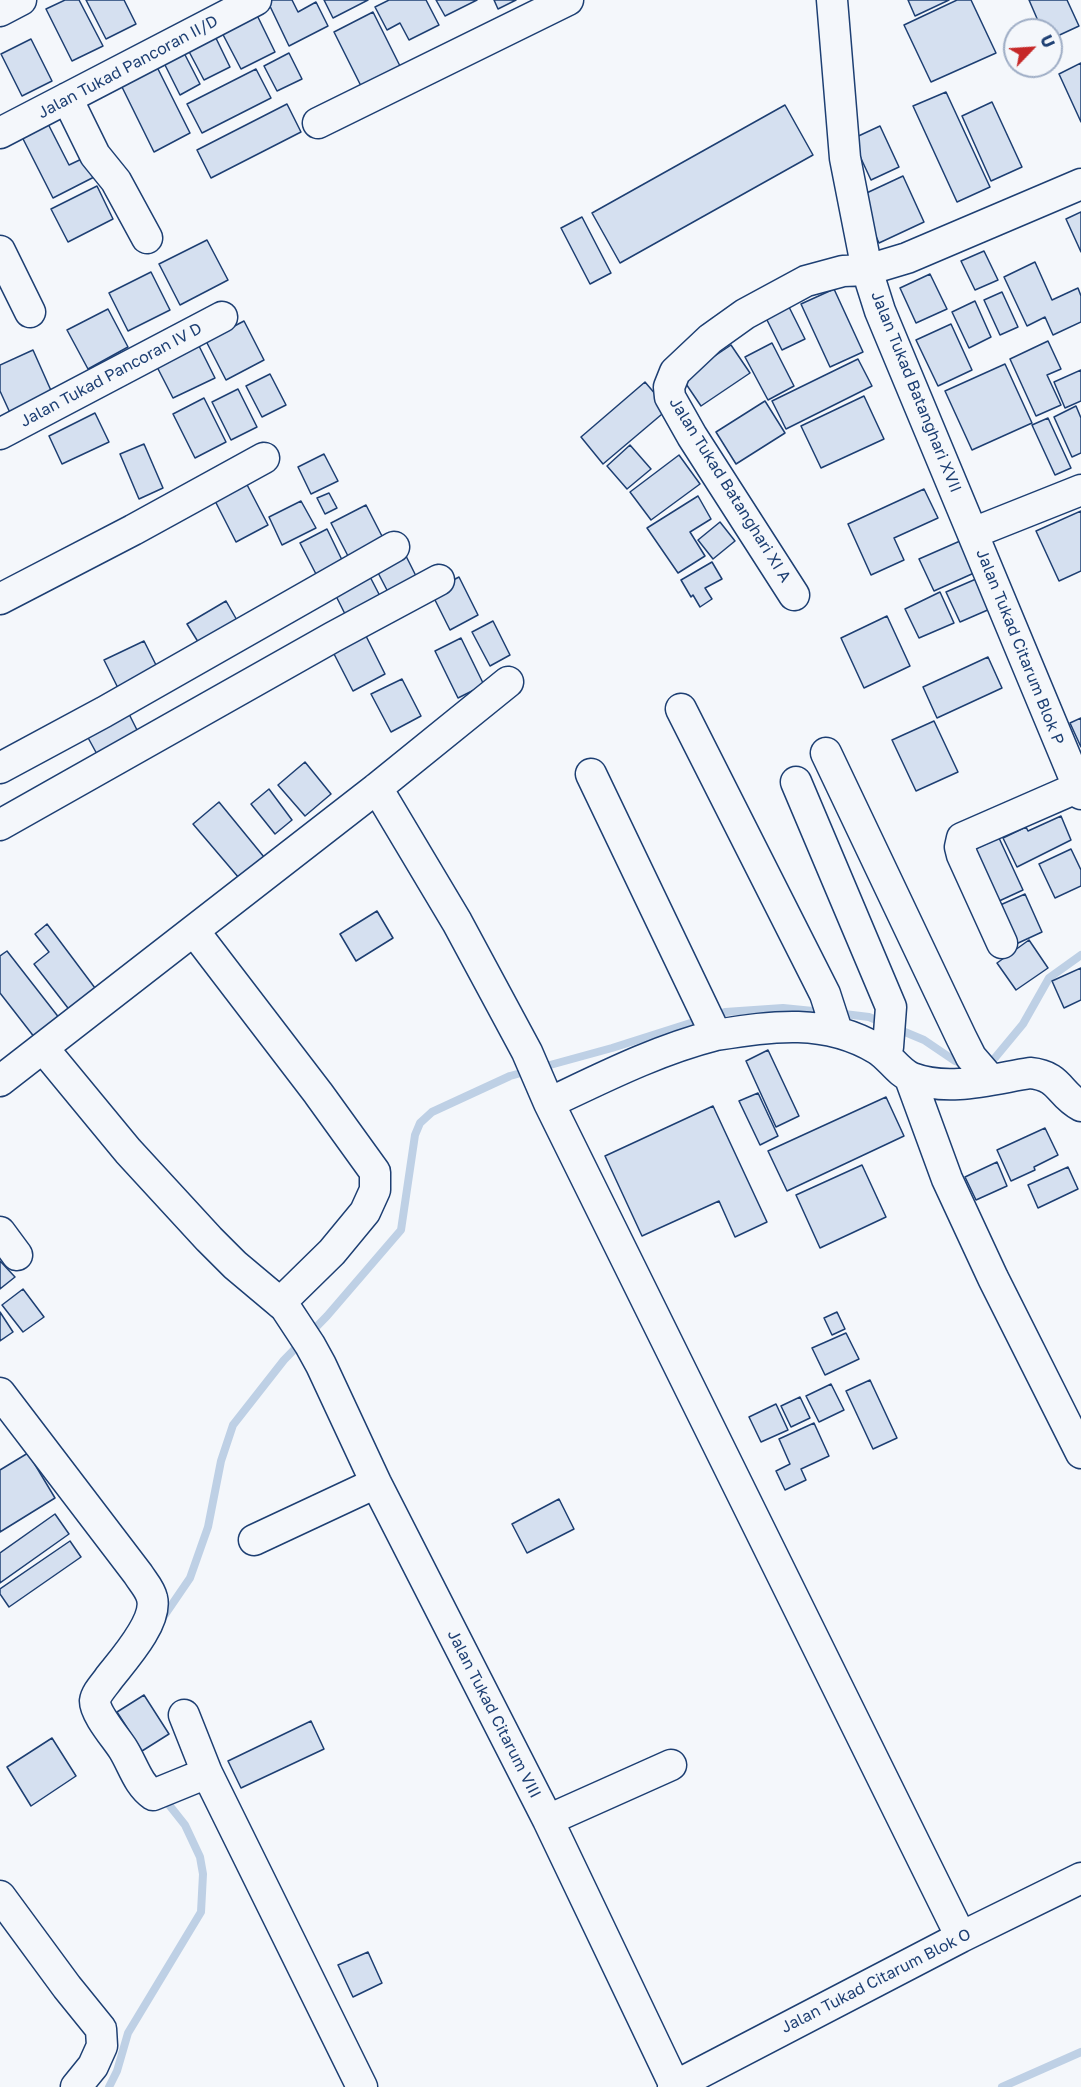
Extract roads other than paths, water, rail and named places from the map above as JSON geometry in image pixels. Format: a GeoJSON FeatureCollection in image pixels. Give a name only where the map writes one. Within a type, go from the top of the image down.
{"type":"FeatureCollection","features":[{"type":"Feature","properties":{"kind":"street"},"geometry":{"type":"LineString","coordinates":[[0,11],[21,0]]}},
{"type":"Feature","properties":{"kind":"street","name":"Jalan Tukad Pancoran II/D"},"geometry":{"type":"LineString","coordinates":[[0,133],[256,0]]}},
{"type":"Feature","properties":{"kind":"street"},"geometry":{"type":"LineString","coordinates":[[318,123],[568,0]]}},
{"type":"Feature","properties":{"kind":"street","name":"Jalan Tukad Batanghari XVII"},"geometry":{"type":"LineString","coordinates":[[832,0],[844,158],[867,270],[880,311],[974,533]]}},
{"type":"Feature","properties":{"kind":"street"},"geometry":{"type":"LineString","coordinates":[[67,98],[95,155],[116,181],[147,238]]}},
{"type":"Feature","properties":{"kind":"street","name":"Jalan Tukad Batanghari XI A"},"geometry":{"type":"LineString","coordinates":[[794,595],[692,436],[670,397],[669,387],[681,365],[710,339],[768,300],[806,281],[843,272],[867,270],[907,258],[1081,184]]}},
{"type":"Feature","properties":{"kind":"street"},"geometry":{"type":"LineString","coordinates":[[0,251],[30,312]]}},
{"type":"Feature","properties":{"kind":"street","name":"Jalan Tukad Pancoran IV D"},"geometry":{"type":"LineString","coordinates":[[0,434],[222,316]]}},
{"type":"Feature","properties":{"kind":"street"},"geometry":{"type":"LineString","coordinates":[[0,599],[264,458]]}},
{"type":"Feature","properties":{"kind":"street"},"geometry":{"type":"LineString","coordinates":[[974,533],[1081,490]]}},
{"type":"Feature","properties":{"kind":"street","name":"Jalan Tukad Citarum Blok P"},"geometry":{"type":"LineString","coordinates":[[974,533],[1080,789]]}},
{"type":"Feature","properties":{"kind":"street"},"geometry":{"type":"LineString","coordinates":[[0,768],[104,712],[393,547]]}},
{"type":"Feature","properties":{"kind":"street"},"geometry":{"type":"LineString","coordinates":[[0,825],[333,637],[439,580]]}},
{"type":"Feature","properties":{"kind":"street"},"geometry":{"type":"LineString","coordinates":[[0,1081],[194,932],[508,682]]}},
{"type":"Feature","properties":{"kind":"street"},"geometry":{"type":"LineString","coordinates":[[681,709],[825,994],[837,1029]]}},
{"type":"Feature","properties":{"kind":"street"},"geometry":{"type":"LineString","coordinates":[[826,753],[982,1070]]}},
{"type":"Feature","properties":{"kind":"street"},"geometry":{"type":"LineString","coordinates":[[591,774],[715,1031]]}},
{"type":"Feature","properties":{"kind":"street"},"geometry":{"type":"LineString","coordinates":[[796,782],[891,1007],[886,1051]]}},
{"type":"Feature","properties":{"kind":"street"},"geometry":{"type":"LineString","coordinates":[[376,788],[457,922],[527,1052],[546,1096],[961,1937]]}},
{"type":"Feature","properties":{"kind":"street"},"geometry":{"type":"LineString","coordinates":[[1002,943],[962,855],[960,847],[962,838],[1080,789]]}},
{"type":"Feature","properties":{"kind":"street"},"geometry":{"type":"LineString","coordinates":[[194,932],[318,1093],[375,1172],[375,1190],[365,1212],[332,1252],[282,1305]]}},
{"type":"Feature","properties":{"kind":"street"},"geometry":{"type":"LineString","coordinates":[[546,1096],[715,1031],[790,1025],[837,1029],[886,1051],[910,1078],[947,1179],[993,1278],[1081,1453]]}},
{"type":"Feature","properties":{"kind":"street","name":"Jalan Tukad Citarum VIII"},"geometry":{"type":"LineString","coordinates":[[43,1048],[128,1151],[209,1239],[235,1265],[282,1305],[310,1345],[376,1483],[548,1820],[674,2086]]}},
{"type":"Feature","properties":{"kind":"street"},"geometry":{"type":"LineString","coordinates":[[910,1078],[955,1084],[982,1070],[1040,1074],[1052,1079],[1073,1102],[1081,1106]]}},
{"type":"Feature","properties":{"kind":"street"},"geometry":{"type":"LineString","coordinates":[[0,1393],[150,1591],[153,1599],[153,1608],[141,1637],[101,1689],[95,1700],[97,1709],[124,1750],[143,1788],[153,1795],[196,1777]]}},
{"type":"Feature","properties":{"kind":"street"},"geometry":{"type":"LineString","coordinates":[[254,1540],[376,1483]]}},
{"type":"Feature","properties":{"kind":"street"},"geometry":{"type":"LineString","coordinates":[[184,1715],[196,1777],[363,2087]]}},
{"type":"Feature","properties":{"kind":"street"},"geometry":{"type":"LineString","coordinates":[[548,1820],[671,1765]]}},
{"type":"Feature","properties":{"kind":"street","name":"Jalan Tukad Citarum Blok O"},"geometry":{"type":"LineString","coordinates":[[674,2086],[961,1937],[1081,1878]]}},
{"type":"Feature","properties":{"kind":"street"},"geometry":{"type":"LineString","coordinates":[[0,1896],[101,2029],[102,2046],[93,2066],[76,2087]]}},
{"type":"Feature","properties":{"kind":"waterway"},"geometry":{"type":"LineString","coordinates":[[983,1062],[994,1059],[1023,1024],[1049,978],[1081,955]]}},
{"type":"Feature","properties":{"kind":"waterway"},"geometry":{"type":"LineString","coordinates":[[162,1619],[190,1578],[208,1527],[221,1461],[233,1425],[284,1360],[327,1316],[401,1230],[415,1135],[420,1123],[432,1112],[510,1076],[612,1048],[725,1012],[783,1008],[823,1012]]}},
{"type":"Feature","properties":{"kind":"waterway"},"geometry":{"type":"LineString","coordinates":[[836,1013],[869,1017],[924,1040],[955,1061],[967,1065]]}},
{"type":"Feature","properties":{"kind":"waterway"},"geometry":{"type":"LineString","coordinates":[[109,2087],[117,2071],[128,2033],[201,1912],[203,1874],[200,1857],[185,1825],[162,1796]]}},
{"type":"Feature","properties":{"kind":"waterway"},"geometry":{"type":"LineString","coordinates":[[1002,2087],[1081,2052]]}}]}
